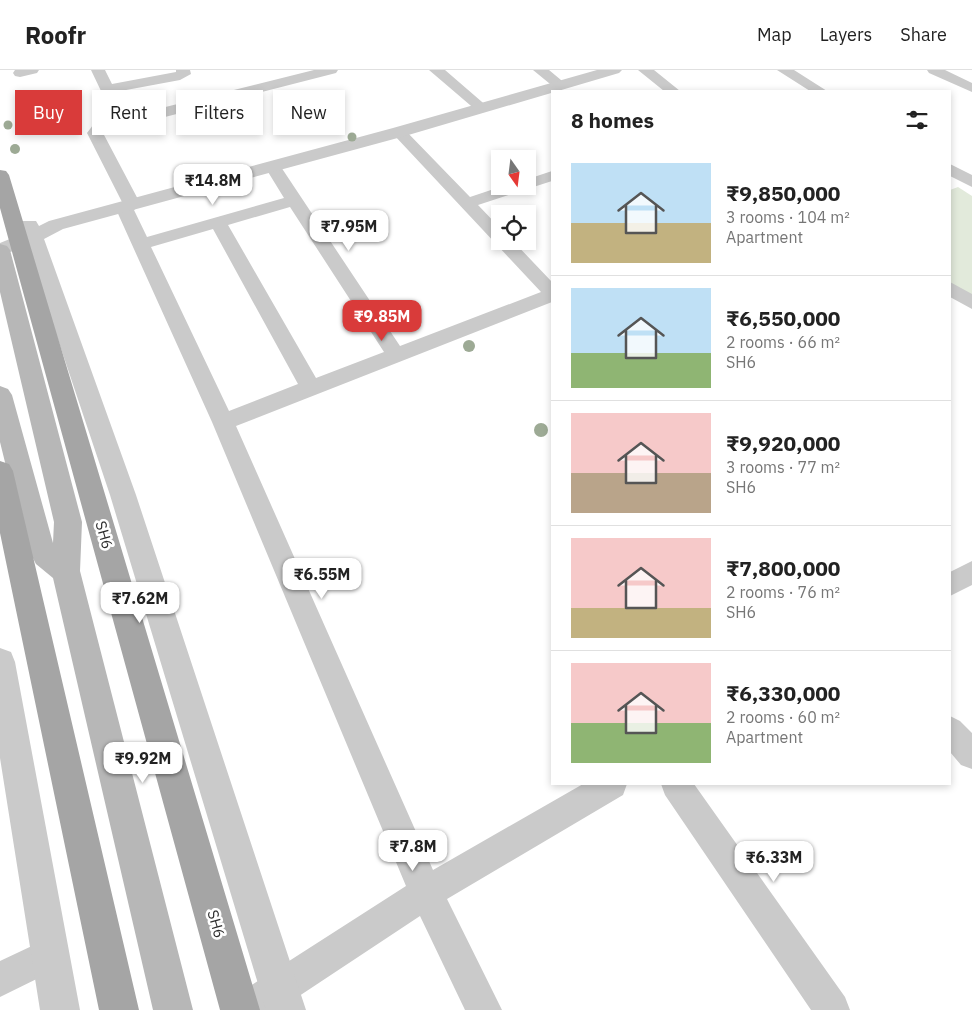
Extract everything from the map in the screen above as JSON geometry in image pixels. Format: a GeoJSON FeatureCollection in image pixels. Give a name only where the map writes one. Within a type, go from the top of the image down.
{"type":"FeatureCollection","features":[{"type":"Feature","properties":{"kind":"main road","name":"SH6"},"geometry":{"type":"LineString","coordinates":[[0,175],[19,235],[240,1010]]}},
{"type":"Feature","properties":{"kind":"main road"},"geometry":{"type":"LineString","coordinates":[[19,235],[68,522],[66,570],[173,1010]]}},
{"type":"Feature","properties":{"kind":"main road"},"geometry":{"type":"LineString","coordinates":[[0,394],[39,542],[46,556],[66,570]]}},
{"type":"Feature","properties":{"kind":"main road"},"geometry":{"type":"LineString","coordinates":[[0,471],[119,1010]]}},
{"type":"Feature","properties":{"kind":"street"},"geometry":{"type":"LineString","coordinates":[[98,70],[107,90]]}},
{"type":"Feature","properties":{"kind":"street"},"geometry":{"type":"LineString","coordinates":[[150,90],[184,74],[183,70]]}},
{"type":"Feature","properties":{"kind":"street"},"geometry":{"type":"LineString","coordinates":[[166,97],[331,70]]}},
{"type":"Feature","properties":{"kind":"street"},"geometry":{"type":"LineString","coordinates":[[436,70],[482,108]]}},
{"type":"Feature","properties":{"kind":"street"},"geometry":{"type":"LineString","coordinates":[[540,70],[560,86]]}},
{"type":"Feature","properties":{"kind":"street"},"geometry":{"type":"LineString","coordinates":[[283,999],[123,495],[19,235],[273,167],[614,70]]}},
{"type":"Feature","properties":{"kind":"street"},"geometry":{"type":"LineString","coordinates":[[645,70],[672,90]]}},
{"type":"Feature","properties":{"kind":"street"},"geometry":{"type":"LineString","coordinates":[[784,70],[818,90]]}},
{"type":"Feature","properties":{"kind":"street"},"geometry":{"type":"LineString","coordinates":[[934,70],[972,88]]}},
{"type":"Feature","properties":{"kind":"street"},"geometry":{"type":"LineString","coordinates":[[399,132],[491,228]]}},
{"type":"Feature","properties":{"kind":"street"},"geometry":{"type":"LineString","coordinates":[[96,135],[128,206],[141,244],[223,422],[426,893],[484,1010]]}},
{"type":"Feature","properties":{"kind":"street"},"geometry":{"type":"LineString","coordinates":[[273,167],[396,355]]}},
{"type":"Feature","properties":{"kind":"street"},"geometry":{"type":"LineString","coordinates":[[951,170],[972,182]]}},
{"type":"Feature","properties":{"kind":"street"},"geometry":{"type":"LineString","coordinates":[[536,181],[551,176]]}},
{"type":"Feature","properties":{"kind":"street"},"geometry":{"type":"LineString","coordinates":[[467,203],[492,195]]}},
{"type":"Feature","properties":{"kind":"street"},"geometry":{"type":"LineString","coordinates":[[141,244],[295,200]]}},
{"type":"Feature","properties":{"kind":"street"},"geometry":{"type":"LineString","coordinates":[[218,222],[310,388]]}},
{"type":"Feature","properties":{"kind":"street"},"geometry":{"type":"LineString","coordinates":[[511,250],[551,293]]}},
{"type":"Feature","properties":{"kind":"street"},"geometry":{"type":"LineString","coordinates":[[951,289],[972,302]]}},
{"type":"Feature","properties":{"kind":"street"},"geometry":{"type":"LineString","coordinates":[[223,422],[551,294]]}},
{"type":"Feature","properties":{"kind":"street"},"geometry":{"type":"LineString","coordinates":[[951,584],[972,572]]}},
{"type":"Feature","properties":{"kind":"street"},"geometry":{"type":"LineString","coordinates":[[0,662],[60,1010]]}},
{"type":"Feature","properties":{"kind":"street"},"geometry":{"type":"LineString","coordinates":[[951,732],[972,754]]}},
{"type":"Feature","properties":{"kind":"street"},"geometry":{"type":"LineString","coordinates":[[246,1010],[283,999],[426,893],[610,785]]}},
{"type":"Feature","properties":{"kind":"street"},"geometry":{"type":"LineString","coordinates":[[677,785],[832,1010]]}},
{"type":"Feature","properties":{"kind":"street"},"geometry":{"type":"LineString","coordinates":[[0,979],[51,954]]}},
{"type":"Feature","properties":{"kind":"green space"},"geometry":{"type":"Polygon","coordinates":[[[958,187],[972,196],[972,299],[951,285],[951,190],[958,187]]]}}]}
